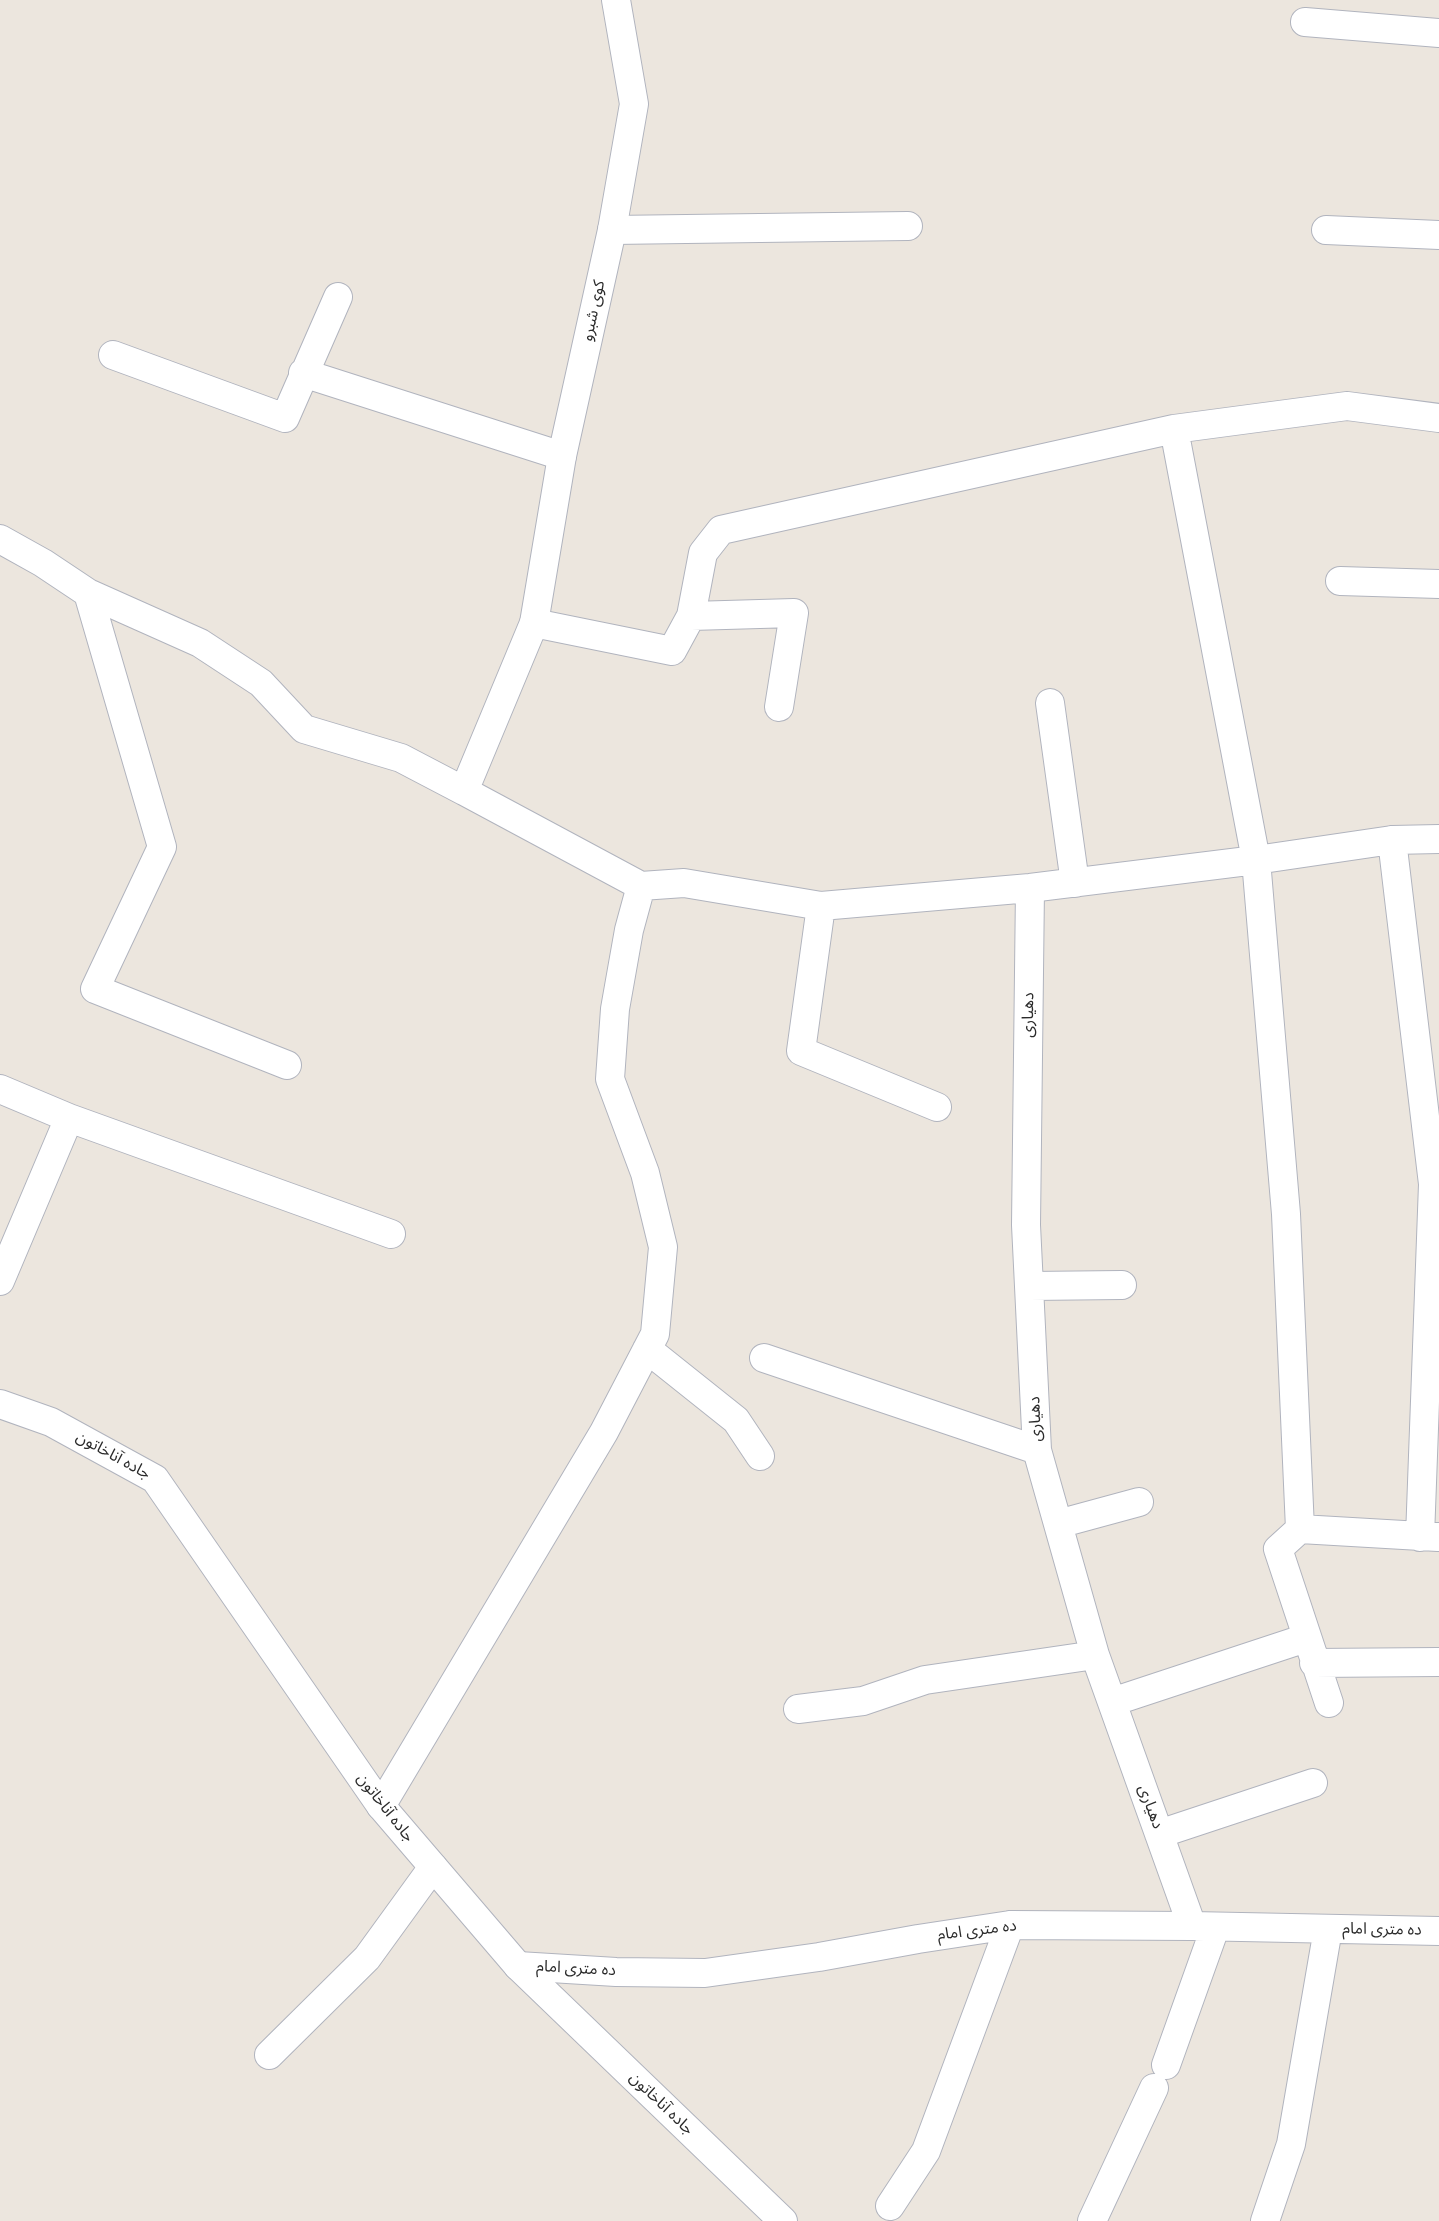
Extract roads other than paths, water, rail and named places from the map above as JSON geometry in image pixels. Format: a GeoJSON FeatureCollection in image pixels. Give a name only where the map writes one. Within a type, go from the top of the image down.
{"type":"FeatureCollection","features":[{"type":"Feature","properties":{"kind":"street","name":"کوی شبرو"},"geometry":{"type":"LineString","coordinates":[[464,791],[534,622],[562,456],[612,230],[634,104],[616,0]]}},
{"type":"Feature","properties":{"kind":"street"},"geometry":{"type":"LineString","coordinates":[[1305,22],[1439,33]]}},
{"type":"Feature","properties":{"kind":"street"},"geometry":{"type":"LineString","coordinates":[[612,230],[908,226]]}},
{"type":"Feature","properties":{"kind":"street"},"geometry":{"type":"LineString","coordinates":[[1326,230],[1439,235]]}},
{"type":"Feature","properties":{"kind":"street"},"geometry":{"type":"LineString","coordinates":[[113,355],[285,418],[303,373],[338,297]]}},
{"type":"Feature","properties":{"kind":"street"},"geometry":{"type":"LineString","coordinates":[[303,373],[562,456]]}},
{"type":"Feature","properties":{"kind":"street"},"geometry":{"type":"LineString","coordinates":[[534,622],[672,651],[692,616],[703,553],[721,530],[1174,429],[1347,406],[1439,418]]}},
{"type":"Feature","properties":{"kind":"street"},"geometry":{"type":"LineString","coordinates":[[1174,429],[1256,860],[1286,1214],[1300,1529]]}},
{"type":"Feature","properties":{"kind":"street"},"geometry":{"type":"LineString","coordinates":[[0,539],[43,563],[88,594],[200,643],[260,683],[304,729],[401,758],[641,886],[684,883],[821,906],[1030,888],[1256,860],[1392,840],[1439,839]]}},
{"type":"Feature","properties":{"kind":"street"},"geometry":{"type":"LineString","coordinates":[[1340,581],[1439,584]]}},
{"type":"Feature","properties":{"kind":"street"},"geometry":{"type":"LineString","coordinates":[[88,594],[162,847],[95,988],[287,1065]]}},
{"type":"Feature","properties":{"kind":"street"},"geometry":{"type":"LineString","coordinates":[[692,616],[794,613],[779,707]]}},
{"type":"Feature","properties":{"kind":"street"},"geometry":{"type":"LineString","coordinates":[[1050,703],[1075,882]]}},
{"type":"Feature","properties":{"kind":"street"},"geometry":{"type":"LineString","coordinates":[[1329,1703],[1310,1651],[1278,1549],[1300,1529],[1430,1537],[1433,1184],[1392,840]]}},
{"type":"Feature","properties":{"kind":"street"},"geometry":{"type":"LineString","coordinates":[[381,1806],[594,1449],[655,1334],[663,1247],[645,1173],[610,1080],[615,1010],[628,930],[641,886]]}},
{"type":"Feature","properties":{"kind":"street","name":"دهیاری"},"geometry":{"type":"LineString","coordinates":[[1030,888],[1026,1225],[1037,1450],[1095,1655],[1159,1834],[1204,1927]]}},
{"type":"Feature","properties":{"kind":"street"},"geometry":{"type":"LineString","coordinates":[[821,906],[801,1051],[937,1107]]}},
{"type":"Feature","properties":{"kind":"street"},"geometry":{"type":"LineString","coordinates":[[0,1089],[69,1118],[391,1234]]}},
{"type":"Feature","properties":{"kind":"street"},"geometry":{"type":"LineString","coordinates":[[0,1281],[69,1118]]}},
{"type":"Feature","properties":{"kind":"street"},"geometry":{"type":"LineString","coordinates":[[1030,1286],[1122,1285]]}},
{"type":"Feature","properties":{"kind":"street"},"geometry":{"type":"LineString","coordinates":[[647,1349],[736,1420],[760,1456]]}},
{"type":"Feature","properties":{"kind":"street"},"geometry":{"type":"LineString","coordinates":[[764,1358],[1037,1450]]}},
{"type":"Feature","properties":{"kind":"street","name":"جاده آناخاتون"},"geometry":{"type":"LineString","coordinates":[[0,1404],[51,1422],[156,1479],[381,1806],[518,1966],[783,2221]]}},
{"type":"Feature","properties":{"kind":"street"},"geometry":{"type":"LineString","coordinates":[[1058,1524],[1140,1502]]}},
{"type":"Feature","properties":{"kind":"street"},"geometry":{"type":"LineString","coordinates":[[1112,1702],[1310,1651],[1439,1662]]}},
{"type":"Feature","properties":{"kind":"street"},"geometry":{"type":"LineString","coordinates":[[798,1708],[863,1702],[925,1680],[1095,1655]]}},
{"type":"Feature","properties":{"kind":"street"},"geometry":{"type":"LineString","coordinates":[[1159,1834],[1313,1783]]}},
{"type":"Feature","properties":{"kind":"street"},"geometry":{"type":"LineString","coordinates":[[268,2055],[367,1958],[433,1867]]}},
{"type":"Feature","properties":{"kind":"street"},"geometry":{"type":"LineString","coordinates":[[890,2206],[926,2151],[1010,1925]]}},
{"type":"Feature","properties":{"kind":"street","name":"ده متری امام"},"geometry":{"type":"LineString","coordinates":[[518,1966],[616,1972],[705,1973],[819,1957],[918,1938],[1010,1925],[1439,1931]]}},
{"type":"Feature","properties":{"kind":"street"},"geometry":{"type":"LineString","coordinates":[[1092,2221],[1160,2076],[1204,1927]]}},
{"type":"Feature","properties":{"kind":"street"},"geometry":{"type":"LineString","coordinates":[[1265,2221],[1291,2144],[1328,1929]]}}]}
